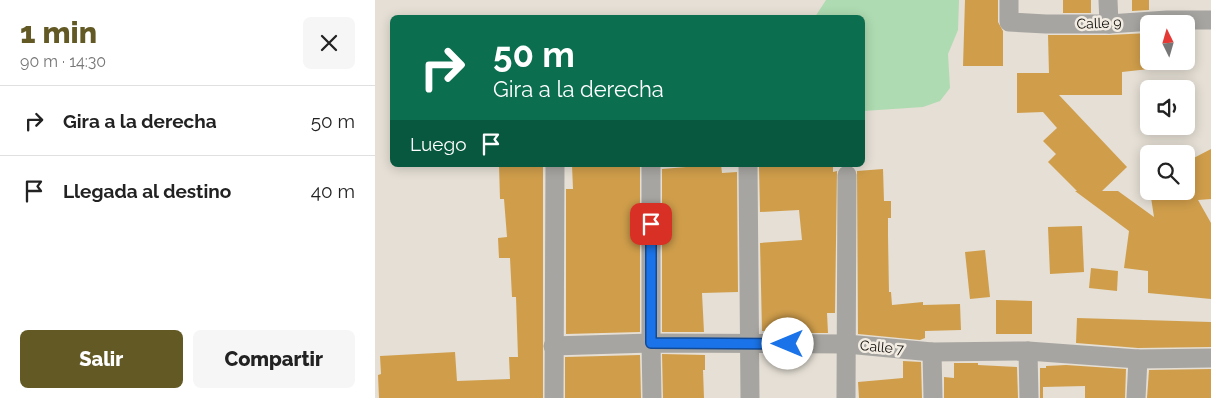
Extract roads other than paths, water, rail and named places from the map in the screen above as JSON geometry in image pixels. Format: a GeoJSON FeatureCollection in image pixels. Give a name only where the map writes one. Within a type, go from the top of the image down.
{"type":"FeatureCollection","features":[{"type":"Feature","properties":{"kind":"street","name":"Calle 9"},"geometry":{"type":"LineString","coordinates":[[1009,0],[1009,22],[1109,24],[1167,20],[1211,20]]}},
{"type":"Feature","properties":{"kind":"street"},"geometry":{"type":"LineString","coordinates":[[1108,0],[1109,24]]}},
{"type":"Feature","properties":{"kind":"street"},"geometry":{"type":"LineString","coordinates":[[553,398],[555,167]]}},
{"type":"Feature","properties":{"kind":"street"},"geometry":{"type":"LineString","coordinates":[[651,167],[652,398]]}},
{"type":"Feature","properties":{"kind":"street"},"geometry":{"type":"LineString","coordinates":[[748,167],[749,398]]}},
{"type":"Feature","properties":{"kind":"street"},"geometry":{"type":"LineString","coordinates":[[846,398],[847,175]]}},
{"type":"Feature","properties":{"kind":"street","name":"Calle 7"},"geometry":{"type":"LineString","coordinates":[[553,346],[651,343],[847,344],[932,352],[1028,351],[1138,359],[1211,358]]}},
{"type":"Feature","properties":{"kind":"street"},"geometry":{"type":"LineString","coordinates":[[1028,351],[1029,398]]}},
{"type":"Feature","properties":{"kind":"street"},"geometry":{"type":"LineString","coordinates":[[932,352],[933,398]]}},
{"type":"Feature","properties":{"kind":"street"},"geometry":{"type":"LineString","coordinates":[[1136,398],[1138,359]]}}]}
